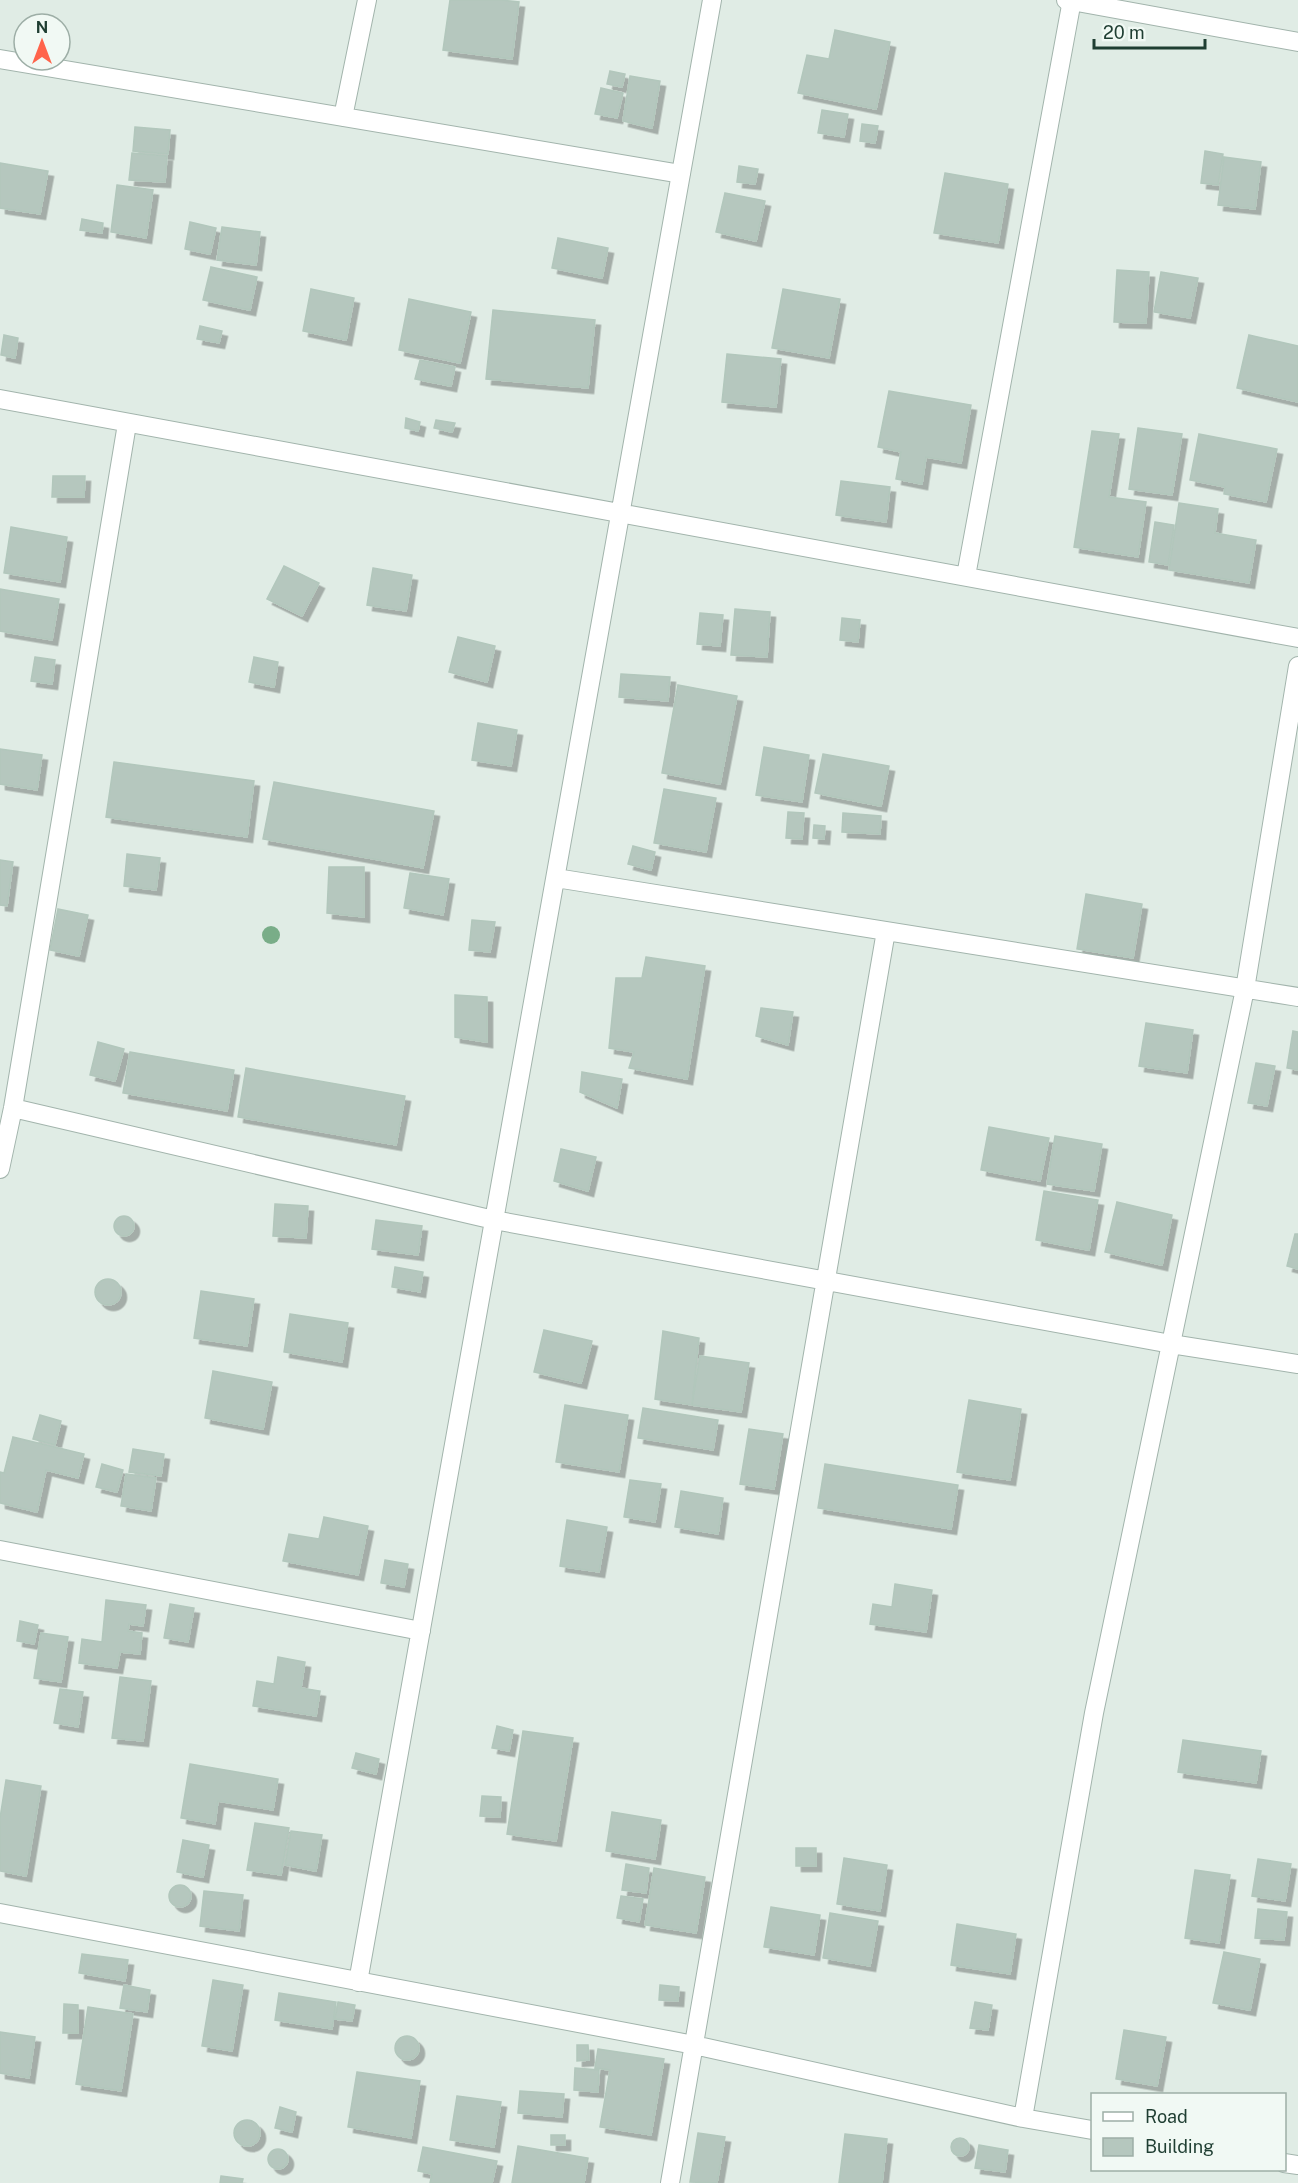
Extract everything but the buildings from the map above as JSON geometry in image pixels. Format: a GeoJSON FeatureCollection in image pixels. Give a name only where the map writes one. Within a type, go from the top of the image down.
{"type":"FeatureCollection","features":[{"type":"Feature","properties":{"kind":"street"},"geometry":{"type":"LineString","coordinates":[[343,117],[367,0]]}},
{"type":"Feature","properties":{"kind":"street"},"geometry":{"type":"LineString","coordinates":[[358,1982],[712,0]]}},
{"type":"Feature","properties":{"kind":"street"},"geometry":{"type":"LineString","coordinates":[[966,576],[1070,0],[1298,42]]}},
{"type":"Feature","properties":{"kind":"street"},"geometry":{"type":"LineString","coordinates":[[0,59],[681,174]]}},
{"type":"Feature","properties":{"kind":"street"},"geometry":{"type":"LineString","coordinates":[[0,399],[1298,638]]}},
{"type":"Feature","properties":{"kind":"street"},"geometry":{"type":"LineString","coordinates":[[0,1169],[13,1108],[128,424]]}},
{"type":"Feature","properties":{"kind":"street"},"geometry":{"type":"LineString","coordinates":[[1023,2118],[1094,1713],[1245,989],[1298,666]]}},
{"type":"Feature","properties":{"kind":"street"},"geometry":{"type":"LineString","coordinates":[[556,878],[1298,997]]}},
{"type":"Feature","properties":{"kind":"street"},"geometry":{"type":"LineString","coordinates":[[670,2183],[886,931]]}},
{"type":"Feature","properties":{"kind":"street"},"geometry":{"type":"LineString","coordinates":[[13,1108],[494,1220],[1171,1344],[1298,1364]]}},
{"type":"Feature","properties":{"kind":"street"},"geometry":{"type":"LineString","coordinates":[[0,1550],[421,1631]]}},
{"type":"Feature","properties":{"kind":"street"},"geometry":{"type":"LineString","coordinates":[[0,1913],[694,2044],[1023,2118],[1091,2130]]}}]}
